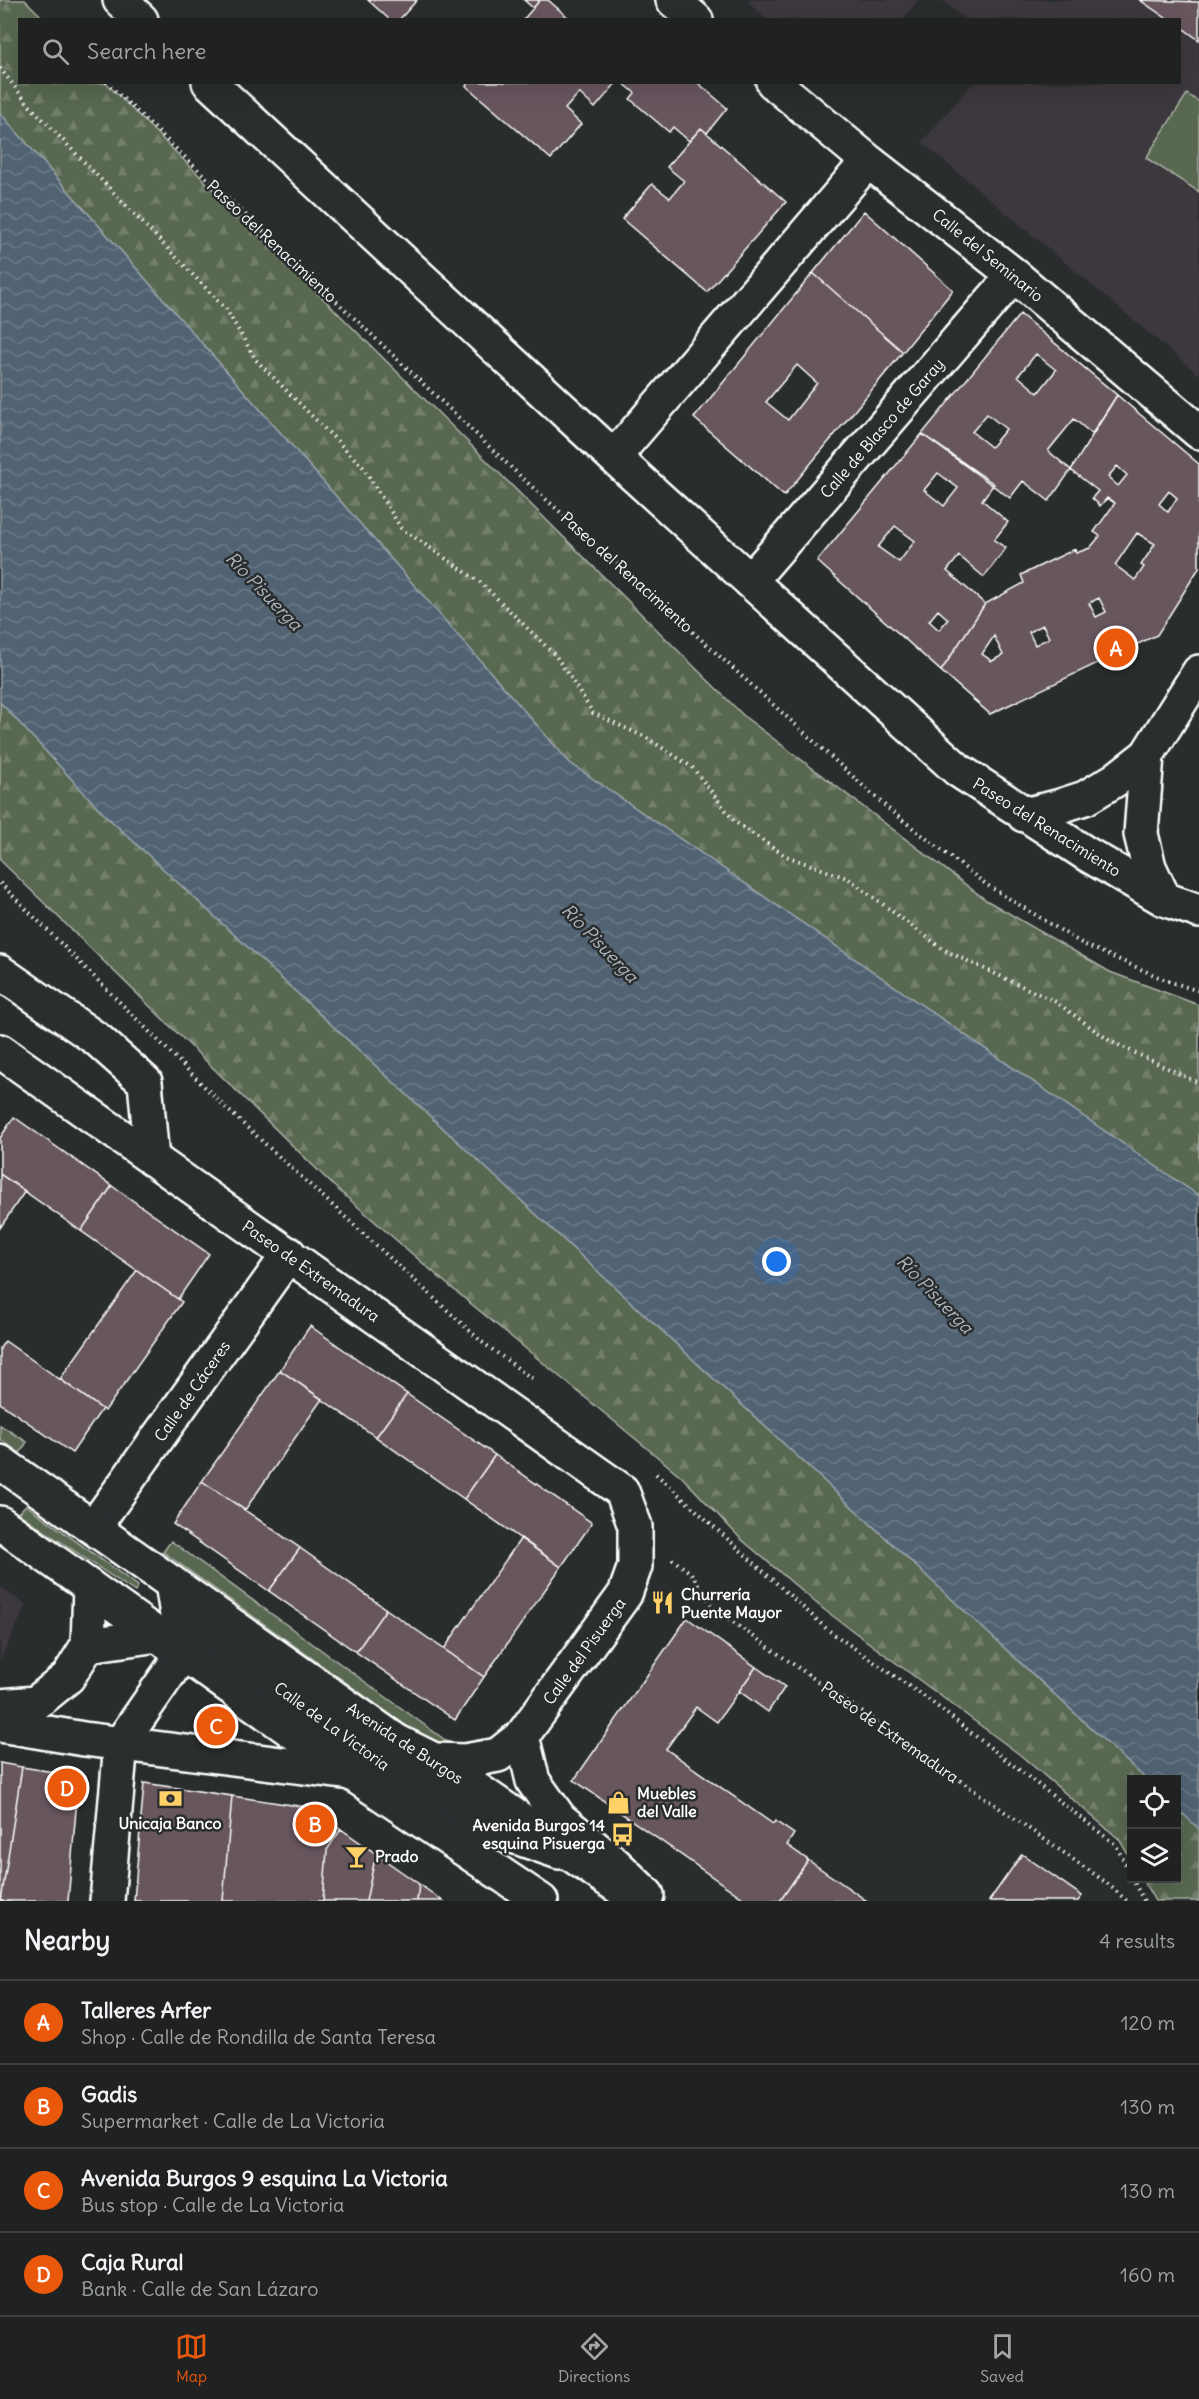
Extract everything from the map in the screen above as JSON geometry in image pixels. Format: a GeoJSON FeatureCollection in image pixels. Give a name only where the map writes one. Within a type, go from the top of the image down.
{"type":"FeatureCollection","features":[{"type":"Feature","properties":{"kind":"main road"},"geometry":{"type":"LineString","coordinates":[[120,0],[139,18]]}},
{"type":"Feature","properties":{"kind":"main road"},"geometry":{"type":"LineString","coordinates":[[673,0],[694,18]]}},
{"type":"Feature","properties":{"kind":"main road","name":"Paseo del Renacimiento"},"geometry":{"type":"LineString","coordinates":[[211,84],[614,457],[958,770],[1024,814],[1164,899],[1199,911]]}},
{"type":"Feature","properties":{"kind":"main road","name":"Calle del Seminario"},"geometry":{"type":"LineString","coordinates":[[775,84],[868,161],[1014,275],[1199,432]]}},
{"type":"Feature","properties":{"kind":"main road"},"geometry":{"type":"LineString","coordinates":[[614,457],[868,161]]}},
{"type":"Feature","properties":{"kind":"main road","name":"Calle de Blasco de Garay"},"geometry":{"type":"LineString","coordinates":[[750,581],[1014,275]]}},
{"type":"Feature","properties":{"kind":"main road"},"geometry":{"type":"LineString","coordinates":[[1024,814],[1085,798],[1115,780],[1147,755],[1199,672]]}},
{"type":"Feature","properties":{"kind":"main road"},"geometry":{"type":"LineString","coordinates":[[1147,755],[1141,834],[1149,867],[1164,899]]}},
{"type":"Feature","properties":{"kind":"main road"},"geometry":{"type":"LineString","coordinates":[[0,972],[98,1040],[145,1082],[152,1159]]}},
{"type":"Feature","properties":{"kind":"main road","name":"Paseo de Extremadura"},"geometry":{"type":"LineString","coordinates":[[0,1051],[622,1491]]}},
{"type":"Feature","properties":{"kind":"main road","name":"Calle de Cáceres"},"geometry":{"type":"LineString","coordinates":[[94,1527],[289,1254]]}},
{"type":"Feature","properties":{"kind":"main road","name":"Avenida de Burgos"},"geometry":{"type":"LineString","coordinates":[[0,1462],[396,1741],[434,1760],[639,1901]]}},
{"type":"Feature","properties":{"kind":"main road","name":"Calle del Pisuerga"},"geometry":{"type":"LineString","coordinates":[[434,1760],[465,1761],[498,1755],[522,1737],[625,1594],[635,1566],[635,1526],[622,1491]]}},
{"type":"Feature","properties":{"kind":"main road"},"geometry":{"type":"LineString","coordinates":[[0,1523],[90,1587],[174,1639],[351,1773],[541,1901]]}},
{"type":"Feature","properties":{"kind":"main road"},"geometry":{"type":"LineString","coordinates":[[107,1901],[122,1743],[174,1639],[172,1582]]}},
{"type":"Feature","properties":{"kind":"main road"},"geometry":{"type":"LineString","coordinates":[[0,1706],[36,1703],[68,1677],[88,1644],[90,1587]]}},
{"type":"Feature","properties":{"kind":"main road","name":"Calle de La Victoria"},"geometry":{"type":"LineString","coordinates":[[88,1644],[174,1639],[192,1627],[400,1775],[490,1828],[573,1857]]}},
{"type":"Feature","properties":{"kind":"main road","name":"Calle de La Victoria"},"geometry":{"type":"LineString","coordinates":[[0,1725],[351,1773]]}},
{"type":"Feature","properties":{"kind":"main road"},"geometry":{"type":"LineString","coordinates":[[522,1737],[533,1781],[560,1819],[615,1864],[652,1901]]}},
{"type":"Feature","properties":{"kind":"path"},"geometry":{"type":"LineString","coordinates":[[0,68],[29,105],[226,309],[256,360],[363,467],[401,528],[480,582],[556,656],[593,713],[647,738],[692,767],[735,822],[786,856],[849,879],[944,950],[1056,1002],[1110,1041],[1199,1083]]}},
{"type":"Feature","properties":{"kind":"path","name":"Paseo del Renacimiento"},"geometry":{"type":"LineString","coordinates":[[108,84],[518,474],[892,812],[987,885],[1083,944],[1168,981],[1199,991]]}},
{"type":"Feature","properties":{"kind":"path"},"geometry":{"type":"LineString","coordinates":[[0,883],[228,1110],[482,1342],[539,1385]]}},
{"type":"Feature","properties":{"kind":"path"},"geometry":{"type":"LineString","coordinates":[[651,1470],[828,1630],[929,1701],[1116,1845],[1127,1868]]}},
{"type":"Feature","properties":{"kind":"path","name":"Paseo de Extremadura"},"geometry":{"type":"LineString","coordinates":[[663,1554],[691,1573],[714,1609],[1107,1883],[1126,1901]]}},
{"type":"Feature","properties":{"kind":"path"},"geometry":{"type":"LineString","coordinates":[[1134,1883],[1144,1901]]}},
{"type":"Feature","properties":{"kind":"path"},"geometry":{"type":"LineString","coordinates":[[1138,1901],[1141,1896]]}},
{"type":"Feature","properties":{"kind":"shaded area"},"geometry":{"type":"Polygon","coordinates":[[[746,0],[918,0],[905,18],[765,18],[746,0]]]}},
{"type":"Feature","properties":{"kind":"shaded area"},"geometry":{"type":"Polygon","coordinates":[[[942,0],[1199,0],[1199,375],[922,142],[972,84],[1181,84],[1181,18],[964,18],[942,0]]]}},
{"type":"Feature","properties":{"kind":"shaded area"},"geometry":{"type":"Polygon","coordinates":[[[0,1587],[26,1605],[0,1661],[0,1587]]]}},
{"type":"Feature","properties":{"kind":"green space"},"geometry":{"type":"Polygon","coordinates":[[[0,0],[25,0],[43,18],[18,18],[18,84],[107,84],[745,717],[986,900],[1110,972],[1199,1005],[1199,1196],[570,763],[0,113],[0,0]]]}},
{"type":"Feature","properties":{"kind":"green space"},"geometry":{"type":"Polygon","coordinates":[[[1187,94],[1199,102],[1199,192],[1146,158],[1187,94]]]}},
{"type":"Feature","properties":{"kind":"green space"},"geometry":{"type":"Polygon","coordinates":[[[0,702],[105,815],[1142,1775],[1127,1775],[1127,1853],[1119,1839],[1019,1754],[822,1608],[741,1539],[682,1477],[447,1284],[335,1187],[0,860],[0,702]]]}},
{"type":"Feature","properties":{"kind":"green space"},"geometry":{"type":"Polygon","coordinates":[[[0,1425],[27,1442],[20,1453],[0,1439],[0,1425]]]}},
{"type":"Feature","properties":{"kind":"green space"},"geometry":{"type":"Polygon","coordinates":[[[26,1505],[138,1586],[135,1592],[18,1513],[26,1505]]]}},
{"type":"Feature","properties":{"kind":"green space"},"geometry":{"type":"Polygon","coordinates":[[[171,1541],[459,1750],[439,1749],[163,1552],[171,1541]]]}},
{"type":"Feature","properties":{"kind":"green space"},"geometry":{"type":"Polygon","coordinates":[[[1181,1812],[1199,1829],[1199,1901],[1155,1901],[1144,1883],[1181,1883],[1181,1812]]]}},
{"type":"Feature","properties":{"kind":"water","name":"Río Pisuerga"},"geometry":{"type":"Polygon","coordinates":[[[0,113],[570,763],[1199,1196],[1199,1829],[1181,1812],[1181,1775],[1142,1775],[105,815],[0,702],[0,113]]]}},
{"type":"Feature","properties":{"kind":"building"},"geometry":{"type":"Polygon","coordinates":[[[368,0],[417,0],[401,18],[388,18],[368,0]]]}},
{"type":"Feature","properties":{"kind":"building"},"geometry":{"type":"Polygon","coordinates":[[[524,0],[540,0],[533,8],[524,0]]]}},
{"type":"Feature","properties":{"kind":"building"},"geometry":{"type":"Polygon","coordinates":[[[540,0],[548,0],[569,18],[525,18],[540,0]]]}},
{"type":"Feature","properties":{"kind":"building"},"geometry":{"type":"Polygon","coordinates":[[[1140,0],[1199,2],[1199,40],[1181,27],[1181,18],[1166,18],[1140,0]]]}},
{"type":"Feature","properties":{"kind":"building"},"geometry":{"type":"Polygon","coordinates":[[[468,84],[615,84],[595,108],[579,93],[565,109],[581,124],[551,159],[466,86],[468,84]]]}},
{"type":"Feature","properties":{"kind":"building"},"geometry":{"type":"Polygon","coordinates":[[[624,84],[699,84],[727,108],[707,133],[701,128],[689,141],[673,127],[669,132],[630,99],[635,93],[624,84]]]}},
{"type":"Feature","properties":{"kind":"building"},"geometry":{"type":"Polygon","coordinates":[[[701,128],[786,202],[707,292],[622,219],[652,184],[670,198],[684,181],[667,167],[701,128]]]}},
{"type":"Feature","properties":{"kind":"building"},"geometry":{"type":"Polygon","coordinates":[[[864,211],[953,290],[903,352],[813,273],[864,211]]]}},
{"type":"Feature","properties":{"kind":"building"},"geometry":{"type":"Polygon","coordinates":[[[813,273],[903,352],[784,496],[694,418],[813,273]],[[797,365],[766,402],[788,420],[817,383],[797,365]]]}},
{"type":"Feature","properties":{"kind":"building"},"geometry":{"type":"Polygon","coordinates":[[[1020,314],[1117,395],[1092,434],[1074,419],[1048,451],[1071,470],[1049,501],[1023,481],[1010,498],[922,434],[1020,314]],[[1036,354],[1018,376],[1038,393],[1056,370],[1036,354]],[[987,414],[972,432],[991,447],[1006,429],[987,414]]]}},
{"type":"Feature","properties":{"kind":"building"},"geometry":{"type":"Polygon","coordinates":[[[1117,395],[1199,464],[1199,568],[1157,635],[990,714],[941,671],[985,604],[1024,583],[1021,575],[1075,549],[1076,553],[1090,548],[1100,536],[1094,532],[1115,503],[1107,498],[1100,506],[1092,498],[1098,491],[1071,470],[1117,395]],[[1117,466],[1108,477],[1118,486],[1127,475],[1117,466]],[[1169,491],[1159,504],[1168,512],[1177,498],[1169,491]],[[1137,533],[1115,565],[1135,580],[1144,567],[1141,565],[1155,544],[1137,533]],[[1099,598],[1089,603],[1096,617],[1106,612],[1099,598]],[[1043,625],[1029,632],[1035,645],[1049,638],[1043,625]],[[994,636],[982,654],[992,661],[1003,655],[994,636]]]}},
{"type":"Feature","properties":{"kind":"building"},"geometry":{"type":"Polygon","coordinates":[[[922,434],[994,484],[982,500],[1008,522],[994,540],[1006,548],[984,577],[959,556],[947,571],[985,604],[941,671],[817,561],[922,434]],[[938,473],[924,490],[944,506],[958,488],[938,473]],[[895,526],[878,547],[899,562],[915,541],[895,526]],[[938,610],[929,621],[939,630],[948,619],[938,610]]]}},
{"type":"Feature","properties":{"kind":"building"},"geometry":{"type":"Polygon","coordinates":[[[14,1117],[112,1186],[81,1231],[0,1174],[0,1138],[14,1117]]]}},
{"type":"Feature","properties":{"kind":"building"},"geometry":{"type":"Polygon","coordinates":[[[0,1174],[25,1191],[0,1228],[0,1174]]]}},
{"type":"Feature","properties":{"kind":"building"},"geometry":{"type":"Polygon","coordinates":[[[112,1186],[209,1254],[178,1299],[81,1231],[112,1186]]]}},
{"type":"Feature","properties":{"kind":"building"},"geometry":{"type":"Polygon","coordinates":[[[137,1270],[182,1302],[105,1411],[60,1379],[137,1270]]]}},
{"type":"Feature","properties":{"kind":"building"},"geometry":{"type":"Polygon","coordinates":[[[310,1326],[407,1394],[376,1437],[280,1370],[310,1326]]]}},
{"type":"Feature","properties":{"kind":"building"},"geometry":{"type":"Polygon","coordinates":[[[5,1341],[102,1409],[72,1453],[0,1403],[0,1348],[5,1341]]]}},
{"type":"Feature","properties":{"kind":"building"},"geometry":{"type":"Polygon","coordinates":[[[280,1370],[322,1399],[245,1510],[202,1481],[280,1370]]]}},
{"type":"Feature","properties":{"kind":"building"},"geometry":{"type":"Polygon","coordinates":[[[407,1394],[495,1455],[464,1499],[376,1437],[407,1394]]]}},
{"type":"Feature","properties":{"kind":"building"},"geometry":{"type":"Polygon","coordinates":[[[495,1455],[592,1523],[561,1567],[464,1499],[495,1455]]]}},
{"type":"Feature","properties":{"kind":"building"},"geometry":{"type":"Polygon","coordinates":[[[202,1481],[300,1548],[269,1591],[173,1524],[202,1481]]]}},
{"type":"Feature","properties":{"kind":"building"},"geometry":{"type":"Polygon","coordinates":[[[521,1538],[561,1567],[484,1677],[444,1649],[521,1538]]]}},
{"type":"Feature","properties":{"kind":"building"},"geometry":{"type":"Polygon","coordinates":[[[300,1548],[386,1609],[356,1652],[269,1591],[300,1548]]]}},
{"type":"Feature","properties":{"kind":"building"},"geometry":{"type":"Polygon","coordinates":[[[386,1609],[484,1677],[455,1720],[356,1652],[386,1609]]]}},
{"type":"Feature","properties":{"kind":"building"},"geometry":{"type":"Polygon","coordinates":[[[687,1618],[756,1667],[717,1722],[696,1707],[666,1749],[773,1824],[775,1821],[794,1834],[787,1845],[808,1860],[780,1901],[747,1901],[574,1780],[687,1618]]]}},
{"type":"Feature","properties":{"kind":"building"},"geometry":{"type":"Polygon","coordinates":[[[756,1667],[785,1687],[768,1712],[739,1691],[756,1667]]]}},
{"type":"Feature","properties":{"kind":"building"},"geometry":{"type":"Polygon","coordinates":[[[0,1763],[22,1767],[1,1901],[0,1901],[0,1763]]]}},
{"type":"Feature","properties":{"kind":"building"},"geometry":{"type":"Polygon","coordinates":[[[22,1767],[79,1776],[68,1901],[1,1901],[22,1767]]]}},
{"type":"Feature","properties":{"kind":"building"},"geometry":{"type":"Polygon","coordinates":[[[144,1783],[232,1796],[223,1901],[134,1901],[144,1783]]]}},
{"type":"Feature","properties":{"kind":"building"},"geometry":{"type":"Polygon","coordinates":[[[232,1796],[312,1808],[341,1829],[327,1850],[323,1901],[223,1901],[232,1796]]]}},
{"type":"Feature","properties":{"kind":"building"},"geometry":{"type":"Polygon","coordinates":[[[341,1829],[379,1856],[374,1863],[366,1901],[323,1901],[327,1850],[341,1829]]]}},
{"type":"Feature","properties":{"kind":"building"},"geometry":{"type":"Polygon","coordinates":[[[1022,1854],[1082,1896],[1078,1901],[989,1901],[1022,1854]]]}},
{"type":"Feature","properties":{"kind":"building"},"geometry":{"type":"Polygon","coordinates":[[[379,1856],[419,1884],[417,1901],[366,1901],[374,1863],[379,1856]]]}},
{"type":"Feature","properties":{"kind":"building"},"geometry":{"type":"Polygon","coordinates":[[[808,1860],[867,1901],[780,1901],[808,1860]]]}},
{"type":"Feature","properties":{"kind":"building"},"geometry":{"type":"Polygon","coordinates":[[[419,1884],[440,1899],[443,1901],[417,1901],[419,1884]]]}},
{"type":"Feature","properties":{"kind":"place","name":"Talleres Arfer"},"geometry":{"type":"Point","coordinates":[1116,648]}},
{"type":"Feature","properties":{"kind":"place","name":"Churrería Puente Mayor"},"geometry":{"type":"Point","coordinates":[663,1603]}},
{"type":"Feature","properties":{"kind":"place","name":"Avenida Burgos 9 esquina La Victoria"},"geometry":{"type":"Point","coordinates":[216,1726]}},
{"type":"Feature","properties":{"kind":"place","name":"Caja Rural"},"geometry":{"type":"Point","coordinates":[67,1788]}},
{"type":"Feature","properties":{"kind":"place","name":"Unicaja Banco"},"geometry":{"type":"Point","coordinates":[170,1798]}},
{"type":"Feature","properties":{"kind":"place","name":"Muebles del Valle"},"geometry":{"type":"Point","coordinates":[619,1802]}},
{"type":"Feature","properties":{"kind":"place","name":"Gadis"},"geometry":{"type":"Point","coordinates":[315,1824]}},
{"type":"Feature","properties":{"kind":"place","name":"Avenida Burgos 14 esquina Pisuerga"},"geometry":{"type":"Point","coordinates":[623,1834]}},
{"type":"Feature","properties":{"kind":"place","name":"Prado"},"geometry":{"type":"Point","coordinates":[357,1856]}}]}
